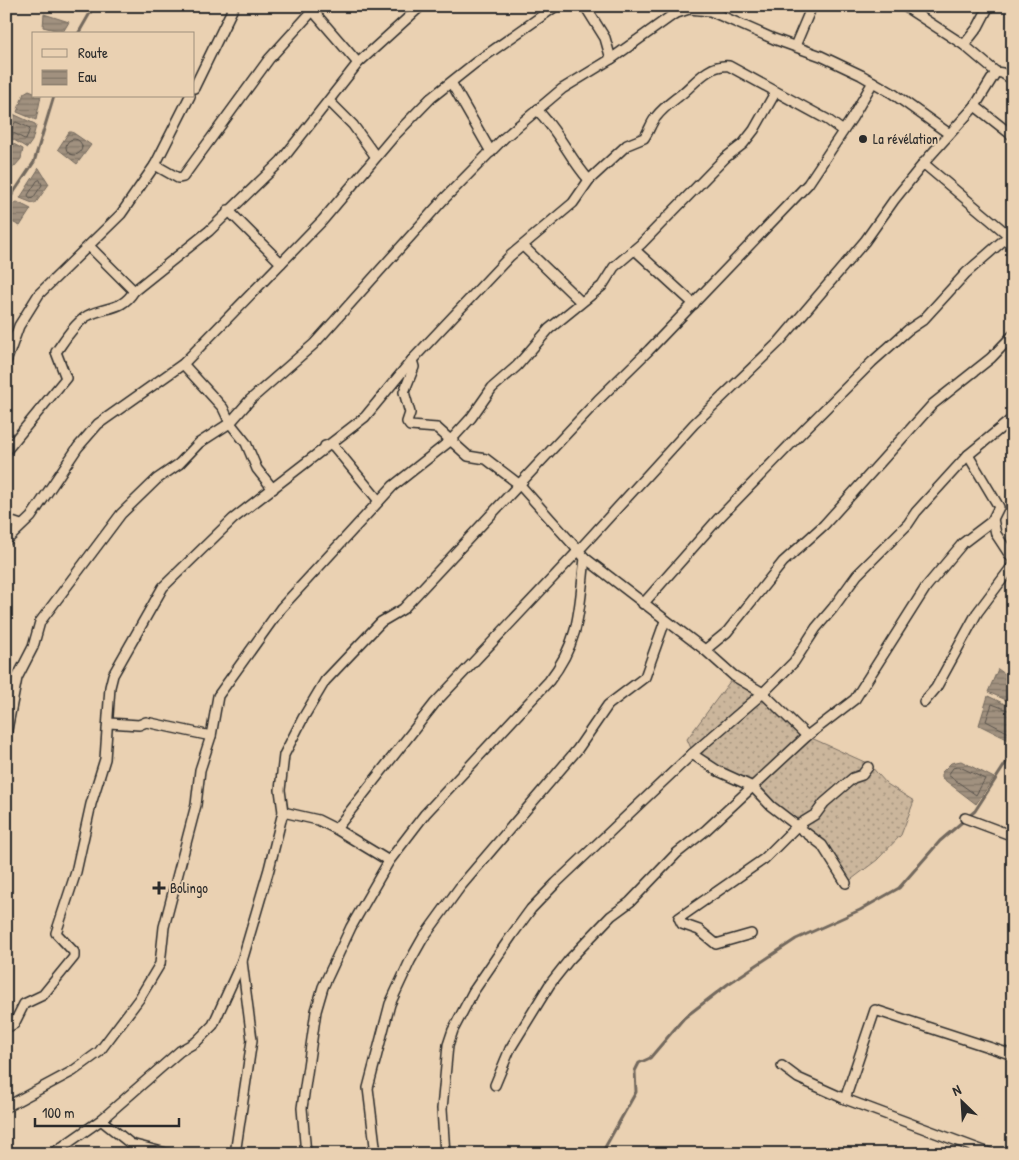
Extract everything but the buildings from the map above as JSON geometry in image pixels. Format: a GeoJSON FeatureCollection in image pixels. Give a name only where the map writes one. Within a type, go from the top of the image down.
{"type":"FeatureCollection","features":[{"type":"Feature","properties":{"kind":"street"},"geometry":{"type":"LineString","coordinates":[[195,86],[234,6]]}},
{"type":"Feature","properties":{"kind":"street"},"geometry":{"type":"LineString","coordinates":[[6,450],[66,378],[56,352],[71,332],[86,316],[128,302],[134,290],[181,256],[209,231],[228,210],[280,161],[330,102],[358,63],[420,6]]}},
{"type":"Feature","properties":{"kind":"street"},"geometry":{"type":"LineString","coordinates":[[6,541],[31,517],[78,447],[98,424],[183,364],[322,221],[376,157],[431,98],[452,84],[475,63],[556,6]]}},
{"type":"Feature","properties":{"kind":"street"},"geometry":{"type":"LineString","coordinates":[[585,6],[605,38],[611,59]]}},
{"type":"Feature","properties":{"kind":"street"},"geometry":{"type":"LineString","coordinates":[[795,46],[812,6]]}},
{"type":"Feature","properties":{"kind":"street"},"geometry":{"type":"LineString","coordinates":[[904,6],[964,45],[996,72],[1002,73],[1013,80]]}},
{"type":"Feature","properties":{"kind":"street"},"geometry":{"type":"LineString","coordinates":[[964,45],[989,6]]}},
{"type":"Feature","properties":{"kind":"street"},"geometry":{"type":"LineString","coordinates":[[6,734],[17,678],[33,647],[40,622],[121,514],[157,480],[179,464],[199,443],[230,423],[250,400],[296,361],[330,328],[423,220],[491,152],[562,89],[611,59],[674,14],[698,8],[715,12],[821,56],[873,82],[948,133]]}},
{"type":"Feature","properties":{"kind":"street"},"geometry":{"type":"LineString","coordinates":[[155,165],[178,178],[183,177],[269,59],[315,9],[358,63]]}},
{"type":"Feature","properties":{"kind":"street"},"geometry":{"type":"LineString","coordinates":[[6,1028],[14,1024],[24,1004],[43,995],[75,954],[56,933],[76,872],[91,804],[106,759],[110,687],[113,675],[164,587],[233,519],[365,417],[412,360],[510,256],[573,203],[589,180],[627,145],[644,138],[654,118],[667,103],[679,96],[698,78],[712,70],[729,66],[775,93],[828,120],[844,131]]}},
{"type":"Feature","properties":{"kind":"street"},"geometry":{"type":"LineString","coordinates":[[336,829],[436,702],[582,554],[694,424],[779,342],[865,241],[923,163],[948,133],[975,106],[996,72]]}},
{"type":"Feature","properties":{"kind":"street"},"geometry":{"type":"LineString","coordinates":[[52,1154],[101,1120],[180,1051],[196,1042],[213,1025],[242,961],[283,812],[280,790],[283,758],[302,718],[325,681],[381,622],[403,609],[598,400],[694,304],[808,184],[844,131],[873,82]]}},
{"type":"Feature","properties":{"kind":"street"},"geometry":{"type":"LineString","coordinates":[[452,84],[491,152]]}},
{"type":"Feature","properties":{"kind":"street"},"geometry":{"type":"LineString","coordinates":[[6,1106],[73,1071],[99,1052],[139,1000],[160,964],[164,927],[196,804],[200,770],[211,736],[218,696],[281,608],[398,482],[450,441],[471,418],[494,386],[517,366],[550,329],[602,286],[612,269],[635,250],[724,158],[743,144],[754,130],[775,93]]}},
{"type":"Feature","properties":{"kind":"street"},"geometry":{"type":"LineString","coordinates":[[6,362],[20,326],[39,294],[47,284],[90,247],[121,214],[155,165],[189,98]]}},
{"type":"Feature","properties":{"kind":"street"},"geometry":{"type":"LineString","coordinates":[[330,102],[353,125],[376,157]]}},
{"type":"Feature","properties":{"kind":"street"},"geometry":{"type":"LineString","coordinates":[[975,106],[1013,136]]}},
{"type":"Feature","properties":{"kind":"street"},"geometry":{"type":"LineString","coordinates":[[538,110],[589,180]]}},
{"type":"Feature","properties":{"kind":"street"},"geometry":{"type":"LineString","coordinates":[[643,604],[718,519],[872,362],[908,330],[923,320],[966,273],[1011,236],[923,163]]}},
{"type":"Feature","properties":{"kind":"street"},"geometry":{"type":"LineString","coordinates":[[228,210],[281,262]]}},
{"type":"Feature","properties":{"kind":"street"},"geometry":{"type":"LineString","coordinates":[[523,246],[581,302]]}},
{"type":"Feature","properties":{"kind":"street"},"geometry":{"type":"LineString","coordinates":[[90,247],[134,290]]}},
{"type":"Feature","properties":{"kind":"street"},"geometry":{"type":"LineString","coordinates":[[635,250],[694,304]]}},
{"type":"Feature","properties":{"kind":"street"},"geometry":{"type":"LineString","coordinates":[[705,650],[727,632],[783,562],[834,514],[934,404],[991,358],[1013,335]]}},
{"type":"Feature","properties":{"kind":"street"},"geometry":{"type":"LineString","coordinates":[[412,360],[414,367],[404,392],[410,413],[407,422],[414,427],[437,428],[468,456],[486,459],[520,485],[582,554],[643,604],[705,650],[734,676],[763,693],[807,736]]}},
{"type":"Feature","properties":{"kind":"street"},"geometry":{"type":"LineString","coordinates":[[183,364],[223,408],[230,423],[246,443],[256,469],[273,489]]}},
{"type":"Feature","properties":{"kind":"street"},"geometry":{"type":"LineString","coordinates":[[445,1154],[442,1109],[448,1045],[452,1030],[473,992],[531,909],[692,754],[763,693],[794,662],[816,628],[834,608],[857,575],[908,524],[916,512],[968,456],[1013,418]]}},
{"type":"Feature","properties":{"kind":"street"},"geometry":{"type":"LineString","coordinates":[[323,448],[332,444],[379,501]]}},
{"type":"Feature","properties":{"kind":"street"},"geometry":{"type":"LineString","coordinates":[[495,1085],[510,1049],[550,984],[569,960],[611,916],[630,902],[677,853],[753,787],[807,736],[855,699],[926,587],[963,543],[980,532],[994,519],[999,507],[968,456]]}},
{"type":"Feature","properties":{"kind":"street"},"geometry":{"type":"LineString","coordinates":[[994,519],[996,534],[1013,560]]}},
{"type":"Feature","properties":{"kind":"street"},"geometry":{"type":"LineString","coordinates":[[6,520],[21,525]]}},
{"type":"Feature","properties":{"kind":"street"},"geometry":{"type":"LineString","coordinates":[[306,1154],[302,1108],[316,1011],[323,987],[351,927],[389,861],[426,814],[565,662],[576,633],[582,554]]}},
{"type":"Feature","properties":{"kind":"street"},"geometry":{"type":"LineString","coordinates":[[924,702],[945,672],[977,613],[1013,564]]}},
{"type":"Feature","properties":{"kind":"street"},"geometry":{"type":"LineString","coordinates":[[376,1154],[368,1088],[390,1004],[410,961],[423,938],[460,887],[485,855],[497,846],[555,774],[578,750],[608,705],[645,677],[666,621]]}},
{"type":"Feature","properties":{"kind":"street"},"geometry":{"type":"LineString","coordinates":[[109,723],[139,725],[146,722],[211,736]]}},
{"type":"Feature","properties":{"kind":"street"},"geometry":{"type":"LineString","coordinates":[[692,754],[718,771],[740,779],[753,787],[771,806],[822,845],[846,883]]}},
{"type":"Feature","properties":{"kind":"street"},"geometry":{"type":"LineString","coordinates":[[751,934],[716,944],[699,930],[682,924],[679,918],[764,859],[798,825],[816,814],[824,803],[853,778],[862,775],[868,767]]}},
{"type":"Feature","properties":{"kind":"street"},"geometry":{"type":"LineString","coordinates":[[283,812],[318,820],[389,861]]}},
{"type":"Feature","properties":{"kind":"street"},"geometry":{"type":"LineString","coordinates":[[965,818],[1013,836]]}},
{"type":"Feature","properties":{"kind":"street"},"geometry":{"type":"LineString","coordinates":[[235,1154],[252,1040],[242,961]]}},
{"type":"Feature","properties":{"kind":"street"},"geometry":{"type":"LineString","coordinates":[[845,1099],[875,1010],[1013,1055]]}},
{"type":"Feature","properties":{"kind":"street"},"geometry":{"type":"LineString","coordinates":[[782,1066],[798,1078],[845,1099],[992,1154]]}},
{"type":"Feature","properties":{"kind":"street"},"geometry":{"type":"LineString","coordinates":[[101,1120],[131,1144],[170,1154]]}},
{"type":"Feature","properties":{"kind":"shaded area"},"geometry":{"type":"Polygon","coordinates":[[[734,676],[763,693],[807,736],[869,764],[887,784],[914,801],[901,835],[877,860],[848,882],[817,838],[693,753],[687,739],[734,676]]]}},
{"type":"Feature","properties":{"kind":"water"},"geometry":{"type":"Polygon","coordinates":[[[44,14],[69,22],[63,32],[43,27],[44,14]]]}},
{"type":"Feature","properties":{"kind":"water"},"geometry":{"type":"Polygon","coordinates":[[[29,90],[32,91],[32,98],[41,98],[36,120],[17,112],[24,93],[29,90]]]}},
{"type":"Feature","properties":{"kind":"water"},"geometry":{"type":"Polygon","coordinates":[[[13,114],[36,126],[32,141],[27,148],[6,135],[6,128],[13,114]]]}},
{"type":"Feature","properties":{"kind":"water"},"geometry":{"type":"Polygon","coordinates":[[[69,132],[72,132],[91,145],[77,164],[58,149],[69,132]]]}},
{"type":"Feature","properties":{"kind":"water"},"geometry":{"type":"Polygon","coordinates":[[[6,140],[23,149],[21,159],[14,167],[6,161],[6,140]]]}},
{"type":"Feature","properties":{"kind":"water"},"geometry":{"type":"Polygon","coordinates":[[[39,168],[49,184],[35,204],[20,198],[39,168]]]}},
{"type":"Feature","properties":{"kind":"water"},"geometry":{"type":"Polygon","coordinates":[[[17,202],[31,209],[20,226],[6,219],[13,204],[17,202]]]}},
{"type":"Feature","properties":{"kind":"water"},"geometry":{"type":"Polygon","coordinates":[[[998,669],[1013,680],[1013,703],[988,692],[998,669]]]}},
{"type":"Feature","properties":{"kind":"water"},"geometry":{"type":"Polygon","coordinates":[[[988,696],[1013,708],[1013,740],[1009,740],[979,725],[988,696]]]}},
{"type":"Feature","properties":{"kind":"water"},"geometry":{"type":"Polygon","coordinates":[[[961,761],[994,778],[976,804],[942,778],[942,772],[951,763],[961,761]]]}},
{"type":"Feature","properties":{"kind":"waterway"},"geometry":{"type":"LineString","coordinates":[[79,32],[94,6]]}},
{"type":"Feature","properties":{"kind":"waterway"},"geometry":{"type":"LineString","coordinates":[[6,204],[34,162],[53,98]]}},
{"type":"Feature","properties":{"kind":"waterway"},"geometry":{"type":"LineString","coordinates":[[603,1151],[636,1092],[635,1071],[639,1063],[650,1058],[684,1018],[728,984],[796,939],[860,910],[899,888],[940,841],[975,811],[1013,752]]}},
{"type":"Feature","properties":{"kind":"place","name":"La révélation"},"geometry":{"type":"Point","coordinates":[863,139]}},
{"type":"Feature","properties":{"kind":"place","name":"Bolingo"},"geometry":{"type":"Point","coordinates":[159,888]}}]}
